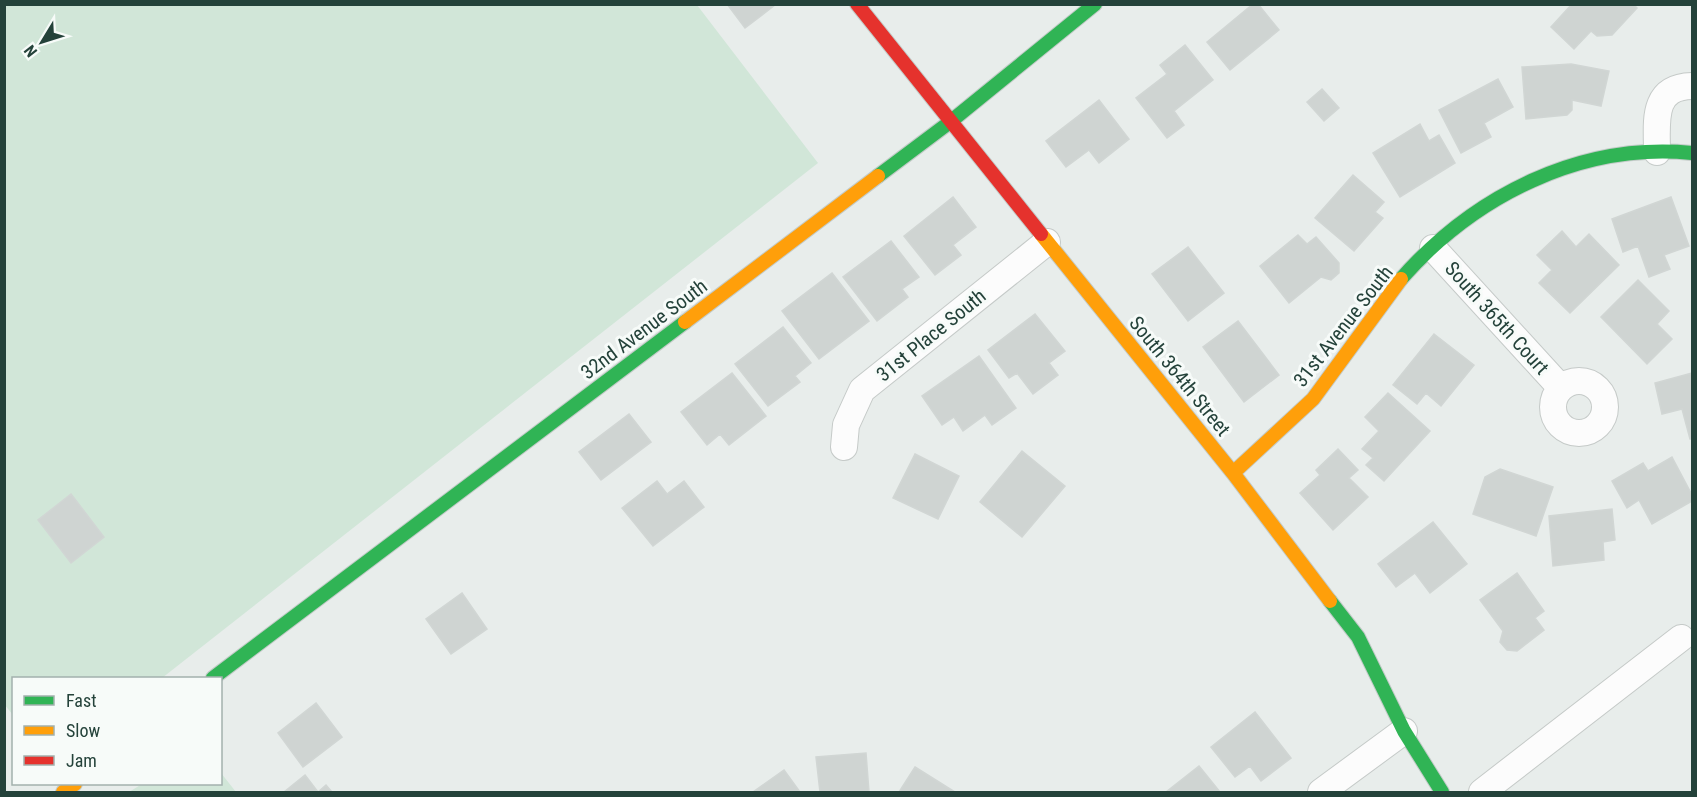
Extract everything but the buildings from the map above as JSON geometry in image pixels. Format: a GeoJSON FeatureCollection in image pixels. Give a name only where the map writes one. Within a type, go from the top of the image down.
{"type":"FeatureCollection","features":[{"type":"Feature","properties":{"kind":"street","name":"South 364th Street"},"geometry":{"type":"LineString","coordinates":[[857,4],[1233,473],[1358,637],[1404,731],[1442,792]]}},
{"type":"Feature","properties":{"kind":"street","name":"32nd Avenue South"},"geometry":{"type":"LineString","coordinates":[[214,677],[950,122],[1095,4]]}},
{"type":"Feature","properties":{"kind":"street"},"geometry":{"type":"LineString","coordinates":[[1658,152],[1657,113],[1661,102],[1669,93],[1680,87],[1692,86]]}},
{"type":"Feature","properties":{"kind":"street","name":"31st Avenue South"},"geometry":{"type":"LineString","coordinates":[[1233,473],[1312,399],[1394,287],[1433,248],[1486,207],[1536,179],[1588,159],[1658,152],[1692,153]]}},
{"type":"Feature","properties":{"kind":"street","name":"31st Place South"},"geometry":{"type":"LineString","coordinates":[[844,447],[846,425],[862,390],[1047,242]]}},
{"type":"Feature","properties":{"kind":"street","name":"South 365th Court"},"geometry":{"type":"LineString","coordinates":[[1433,248],[1561,388]]}},
{"type":"Feature","properties":{"kind":"street"},"geometry":{"type":"LineString","coordinates":[[1482,792],[1681,638]]}},
{"type":"Feature","properties":{"kind":"street"},"geometry":{"type":"LineString","coordinates":[[1321,792],[1404,731]]}},
{"type":"Feature","properties":{"kind":"green space"},"geometry":{"type":"Polygon","coordinates":[[[4,5],[697,5],[818,163],[163,677],[12,677],[12,714],[4,704],[4,5]]]}},
{"type":"Feature","properties":{"kind":"green space"},"geometry":{"type":"Polygon","coordinates":[[[222,774],[236,792],[129,792],[140,785],[222,785],[222,774]]]}},
{"type":"Feature","properties":{"kind":"traffic: fast"},"geometry":{"type":"LineString","coordinates":[[878,176],[950,122],[1095,4]]}},
{"type":"Feature","properties":{"kind":"traffic: fast"},"geometry":{"type":"LineString","coordinates":[[1401,279],[1430,249],[1462,223],[1496,200],[1532,181],[1570,166],[1610,156],[1650,152],[1692,153]]}},
{"type":"Feature","properties":{"kind":"traffic: fast"},"geometry":{"type":"LineString","coordinates":[[214,677],[685,322]]}},
{"type":"Feature","properties":{"kind":"traffic: fast"},"geometry":{"type":"LineString","coordinates":[[1330,601],[1358,637],[1404,731],[1442,792]]}},
{"type":"Feature","properties":{"kind":"traffic: slow"},"geometry":{"type":"LineString","coordinates":[[685,322],[878,176]]}},
{"type":"Feature","properties":{"kind":"traffic: slow"},"geometry":{"type":"LineString","coordinates":[[1041,234],[1233,473],[1330,601]]}},
{"type":"Feature","properties":{"kind":"traffic: slow"},"geometry":{"type":"LineString","coordinates":[[1233,473],[1313,399],[1401,279]]}},
{"type":"Feature","properties":{"kind":"traffic: slow"},"geometry":{"type":"LineString","coordinates":[[63,792],[74,785]]}},
{"type":"Feature","properties":{"kind":"traffic: jam"},"geometry":{"type":"LineString","coordinates":[[857,4],[1041,234]]}}]}
